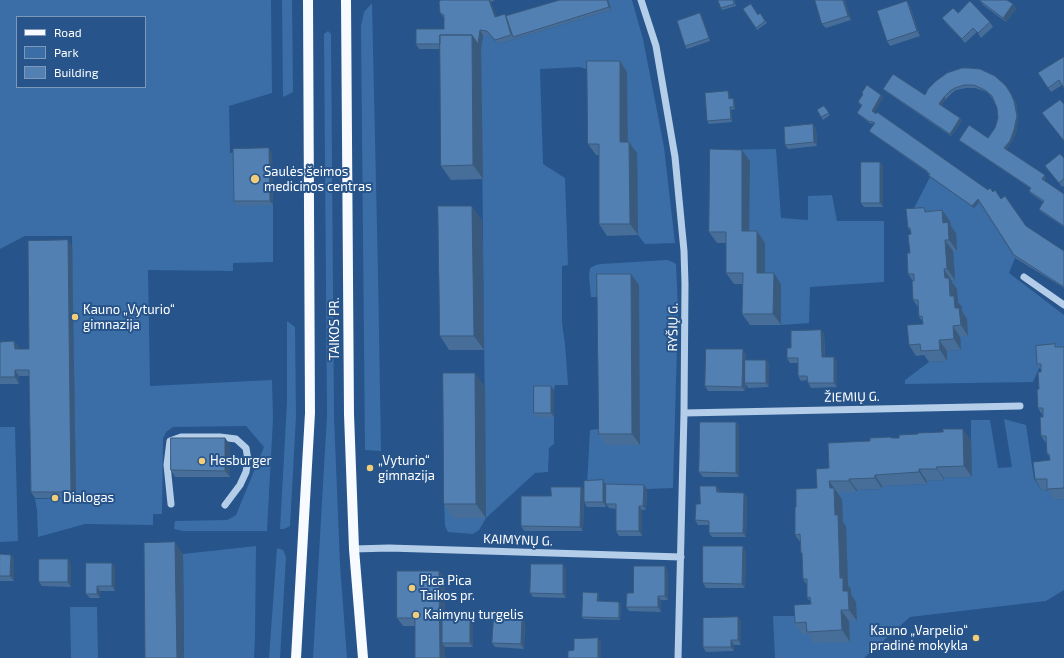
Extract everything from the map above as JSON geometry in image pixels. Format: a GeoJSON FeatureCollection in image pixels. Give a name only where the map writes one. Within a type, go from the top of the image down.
{"type":"FeatureCollection","features":[{"type":"Feature","properties":{"kind":"main road","name":"TAIKOS PR."},"geometry":{"type":"LineString","coordinates":[[296,658],[310,413],[308,0]]}},
{"type":"Feature","properties":{"kind":"main road","name":"TAIKOS PR."},"geometry":{"type":"LineString","coordinates":[[346,0],[348,383],[354,549],[363,658]]}},
{"type":"Feature","properties":{"kind":"street","name":"RYŠIŲ G."},"geometry":{"type":"LineString","coordinates":[[642,0],[656,46],[675,162],[684,251],[684,413],[678,658]]}},
{"type":"Feature","properties":{"kind":"street"},"geometry":{"type":"LineString","coordinates":[[1024,277],[1064,305]]}},
{"type":"Feature","properties":{"kind":"street","name":"ŽIEMIŲ G."},"geometry":{"type":"LineString","coordinates":[[684,413],[1020,406]]}},
{"type":"Feature","properties":{"kind":"street"},"geometry":{"type":"LineString","coordinates":[[171,504],[167,465],[170,441],[181,437],[220,437],[236,439],[246,448],[248,460],[246,472],[240,485],[225,505]]}},
{"type":"Feature","properties":{"kind":"street","name":"KAIMYNŲ G."},"geometry":{"type":"LineString","coordinates":[[354,549],[389,548],[681,557]]}},
{"type":"Feature","properties":{"kind":"green space","name":"Kauno „Vyturio“ gimnazija"},"geometry":{"type":"Polygon","coordinates":[[[0,0],[271,0],[272,93],[229,106],[230,153],[236,153],[273,205],[273,262],[233,263],[233,271],[148,270],[150,386],[272,380],[273,419],[267,531],[183,531],[174,529],[175,521],[227,520],[236,515],[264,447],[246,426],[173,427],[166,432],[163,439],[162,514],[153,514],[153,525],[85,524],[38,537],[35,499],[76,498],[72,236],[25,236],[0,249],[0,0]]]}},
{"type":"Feature","properties":{"kind":"green space"},"geometry":{"type":"Polygon","coordinates":[[[282,0],[292,0],[293,92],[283,97],[282,0]]]}},
{"type":"Feature","properties":{"kind":"green space"},"geometry":{"type":"Polygon","coordinates":[[[608,0],[632,0],[643,39],[664,147],[675,243],[645,244],[638,235],[637,153],[628,153],[595,72],[580,67],[540,69],[543,164],[565,178],[568,265],[562,266],[562,323],[568,385],[555,385],[554,390],[537,390],[537,417],[554,417],[554,444],[549,448],[548,472],[535,473],[486,518],[481,49],[483,35],[490,35],[498,44],[611,10],[608,0]]]}},
{"type":"Feature","properties":{"kind":"green space"},"geometry":{"type":"Polygon","coordinates":[[[372,3],[381,451],[365,450],[361,26],[364,12],[372,3]]]}},
{"type":"Feature","properties":{"kind":"green space"},"geometry":{"type":"Polygon","coordinates":[[[328,31],[331,34],[334,416],[340,565],[347,658],[313,658],[327,415],[324,34],[328,31]]]}},
{"type":"Feature","properties":{"kind":"green space"},"geometry":{"type":"Polygon","coordinates":[[[776,149],[781,218],[808,220],[808,196],[832,195],[837,221],[884,221],[884,282],[810,287],[809,323],[781,325],[781,284],[765,284],[749,242],[719,150],[776,149]]]}},
{"type":"Feature","properties":{"kind":"green space"},"geometry":{"type":"Polygon","coordinates":[[[930,177],[974,208],[979,202],[1015,258],[1009,273],[1064,315],[1064,359],[1044,357],[1033,382],[905,384],[905,380],[929,362],[947,361],[947,351],[961,350],[958,308],[952,290],[952,281],[955,280],[953,251],[957,251],[956,234],[908,220],[930,177]]]}},
{"type":"Feature","properties":{"kind":"green space"},"geometry":{"type":"Polygon","coordinates":[[[667,260],[676,264],[678,310],[673,488],[609,488],[606,485],[587,485],[590,430],[606,428],[607,445],[640,445],[605,297],[591,297],[589,276],[590,268],[601,264],[667,260]]]}},
{"type":"Feature","properties":{"kind":"green space"},"geometry":{"type":"Polygon","coordinates":[[[287,321],[295,327],[296,416],[290,526],[280,529],[287,402],[287,321]]]}},
{"type":"Feature","properties":{"kind":"green space"},"geometry":{"type":"Polygon","coordinates":[[[1004,419],[1026,425],[1034,479],[1042,491],[1054,490],[1055,500],[1064,499],[1064,590],[1046,601],[910,617],[864,658],[775,658],[773,616],[802,616],[849,621],[857,620],[851,602],[851,590],[848,589],[846,527],[843,527],[842,500],[838,499],[837,492],[857,492],[857,490],[882,489],[882,486],[927,484],[927,481],[944,480],[944,478],[972,477],[971,420],[990,420],[998,468],[1012,467],[1004,419]]]}},
{"type":"Feature","properties":{"kind":"green space"},"geometry":{"type":"Polygon","coordinates":[[[0,427],[15,427],[18,541],[0,542],[0,427]]]}},
{"type":"Feature","properties":{"kind":"green space"},"geometry":{"type":"Polygon","coordinates":[[[444,501],[486,518],[479,530],[473,534],[448,532],[445,526],[444,501]]]}},
{"type":"Feature","properties":{"kind":"green space"},"geometry":{"type":"Polygon","coordinates":[[[256,546],[254,658],[184,658],[183,554],[256,546]]]}},
{"type":"Feature","properties":{"kind":"green space"},"geometry":{"type":"Polygon","coordinates":[[[277,548],[283,550],[286,557],[280,658],[269,658],[277,548]]]}},
{"type":"Feature","properties":{"kind":"green space"},"geometry":{"type":"Polygon","coordinates":[[[70,607],[97,607],[98,658],[71,658],[70,607]]]}},
{"type":"Feature","properties":{"kind":"building"},"geometry":{"type":"Polygon","coordinates":[[[441,0],[489,0],[495,17],[505,14],[511,35],[495,40],[487,31],[480,30],[478,44],[472,35],[440,35],[440,44],[416,44],[416,29],[444,29],[444,15],[440,13],[439,2],[441,0]]]}},
{"type":"Feature","properties":{"kind":"building"},"geometry":{"type":"Polygon","coordinates":[[[560,0],[607,0],[609,7],[513,37],[506,16],[560,0]]]}},
{"type":"Feature","properties":{"kind":"building"},"geometry":{"type":"Polygon","coordinates":[[[718,0],[733,0],[734,4],[721,8],[718,0]]]}},
{"type":"Feature","properties":{"kind":"building"},"geometry":{"type":"Polygon","coordinates":[[[815,0],[843,0],[848,16],[822,24],[815,0]]]}},
{"type":"Feature","properties":{"kind":"building"},"geometry":{"type":"Polygon","coordinates":[[[980,0],[1007,0],[1013,4],[1003,18],[980,0]]]}},
{"type":"Feature","properties":{"kind":"building"},"geometry":{"type":"Polygon","coordinates":[[[907,1],[917,31],[887,41],[877,11],[907,1]]]}},
{"type":"Feature","properties":{"kind":"building"},"geometry":{"type":"Polygon","coordinates":[[[970,1],[990,22],[978,33],[973,28],[962,39],[942,18],[953,8],[958,13],[970,1]]]}},
{"type":"Feature","properties":{"kind":"building"},"geometry":{"type":"Polygon","coordinates":[[[751,4],[758,15],[760,13],[765,21],[756,28],[743,9],[751,4]]]}},
{"type":"Feature","properties":{"kind":"building"},"geometry":{"type":"Polygon","coordinates":[[[700,13],[709,38],[685,46],[677,21],[700,13]]]}},
{"type":"Feature","properties":{"kind":"building"},"geometry":{"type":"Polygon","coordinates":[[[440,35],[472,35],[473,165],[441,166],[440,35]]]}},
{"type":"Feature","properties":{"kind":"building"},"geometry":{"type":"Polygon","coordinates":[[[1064,57],[1064,88],[1059,80],[1048,88],[1038,73],[1064,57]]]}},
{"type":"Feature","properties":{"kind":"building"},"geometry":{"type":"Polygon","coordinates":[[[587,61],[620,61],[620,142],[629,142],[630,224],[599,224],[599,144],[588,144],[587,61]]]}},
{"type":"Feature","properties":{"kind":"building"},"geometry":{"type":"Polygon","coordinates":[[[962,68],[980,69],[995,76],[1006,86],[1014,101],[1017,116],[1010,141],[1004,148],[1045,175],[1042,179],[1064,194],[1064,226],[1039,209],[1044,201],[1029,191],[1031,188],[959,140],[969,125],[988,138],[995,128],[998,118],[997,108],[992,96],[985,90],[974,85],[964,85],[950,91],[944,97],[939,104],[960,118],[950,134],[883,89],[893,74],[925,95],[928,89],[936,81],[947,73],[962,68]]]}},
{"type":"Feature","properties":{"kind":"building"},"geometry":{"type":"Polygon","coordinates":[[[867,85],[881,95],[872,111],[876,114],[877,112],[988,190],[990,188],[993,192],[995,190],[1001,199],[1005,196],[1026,226],[1064,251],[1064,287],[1014,255],[978,199],[972,206],[928,175],[930,174],[927,171],[869,131],[875,123],[870,122],[857,113],[862,105],[858,102],[867,85]]]}},
{"type":"Feature","properties":{"kind":"building"},"geometry":{"type":"Polygon","coordinates":[[[728,91],[729,99],[733,98],[734,107],[730,107],[731,119],[707,121],[705,93],[728,91]]]}},
{"type":"Feature","properties":{"kind":"building"},"geometry":{"type":"Polygon","coordinates":[[[1060,100],[1064,104],[1064,141],[1042,113],[1060,100]]]}},
{"type":"Feature","properties":{"kind":"building"},"geometry":{"type":"Polygon","coordinates":[[[824,106],[829,113],[821,117],[817,110],[824,106]]]}},
{"type":"Feature","properties":{"kind":"building"},"geometry":{"type":"Polygon","coordinates":[[[813,124],[814,142],[785,145],[784,127],[813,124]]]}},
{"type":"Feature","properties":{"kind":"building","name":"Saulės šeimos medicinos centras"},"geometry":{"type":"Polygon","coordinates":[[[269,148],[270,201],[234,201],[233,149],[269,148]]]}},
{"type":"Feature","properties":{"kind":"building"},"geometry":{"type":"Polygon","coordinates":[[[710,149],[742,150],[742,231],[757,231],[757,273],[774,273],[773,314],[742,314],[743,273],[726,273],[726,232],[709,232],[710,149]]]}},
{"type":"Feature","properties":{"kind":"building"},"geometry":{"type":"Polygon","coordinates":[[[1060,154],[1064,158],[1064,179],[1059,183],[1045,166],[1060,154]]]}},
{"type":"Feature","properties":{"kind":"building"},"geometry":{"type":"Polygon","coordinates":[[[861,162],[880,162],[880,203],[861,203],[861,162]]]}},
{"type":"Feature","properties":{"kind":"building"},"geometry":{"type":"Polygon","coordinates":[[[438,206],[472,206],[474,336],[440,336],[438,206]]]}},
{"type":"Feature","properties":{"kind":"building"},"geometry":{"type":"Polygon","coordinates":[[[924,208],[925,212],[942,210],[943,223],[948,222],[949,240],[945,240],[947,269],[944,269],[945,278],[949,278],[950,296],[954,296],[955,308],[959,308],[961,325],[953,326],[954,339],[939,340],[940,350],[921,351],[920,344],[909,345],[907,325],[923,324],[922,316],[919,317],[918,300],[913,300],[912,281],[914,281],[914,274],[908,274],[907,253],[910,253],[908,235],[911,234],[910,228],[908,228],[906,209],[924,208]]]}},
{"type":"Feature","properties":{"kind":"building"},"geometry":{"type":"Polygon","coordinates":[[[68,240],[71,492],[31,492],[29,370],[15,370],[15,377],[0,377],[0,342],[14,341],[15,349],[29,349],[28,241],[68,240]]]}},
{"type":"Feature","properties":{"kind":"building"},"geometry":{"type":"Polygon","coordinates":[[[597,274],[631,274],[632,434],[599,434],[597,274]]]}},
{"type":"Feature","properties":{"kind":"building"},"geometry":{"type":"Polygon","coordinates":[[[821,330],[822,357],[834,357],[834,383],[808,383],[807,376],[798,376],[798,358],[787,358],[787,348],[791,348],[791,331],[821,330]]]}},
{"type":"Feature","properties":{"kind":"building"},"geometry":{"type":"Polygon","coordinates":[[[1055,344],[1055,347],[1064,347],[1064,488],[1047,489],[1047,479],[1035,479],[1033,462],[1050,460],[1049,454],[1047,454],[1046,436],[1041,436],[1040,417],[1043,417],[1043,408],[1038,408],[1037,390],[1039,389],[1038,372],[1041,372],[1041,364],[1037,364],[1036,346],[1055,344]]]}},
{"type":"Feature","properties":{"kind":"building"},"geometry":{"type":"Polygon","coordinates":[[[706,349],[743,349],[742,387],[705,386],[706,349]]]}},
{"type":"Feature","properties":{"kind":"building"},"geometry":{"type":"Polygon","coordinates":[[[745,360],[766,360],[766,383],[745,383],[745,360]]]}},
{"type":"Feature","properties":{"kind":"building"},"geometry":{"type":"Polygon","coordinates":[[[443,373],[475,373],[476,504],[444,504],[443,373]]]}},
{"type":"Feature","properties":{"kind":"building"},"geometry":{"type":"Polygon","coordinates":[[[534,386],[551,386],[551,413],[534,413],[534,386]]]}},
{"type":"Feature","properties":{"kind":"building"},"geometry":{"type":"Polygon","coordinates":[[[700,422],[736,422],[736,473],[699,472],[700,422]]]}},
{"type":"Feature","properties":{"kind":"building"},"geometry":{"type":"Polygon","coordinates":[[[943,429],[963,429],[964,466],[919,469],[919,472],[875,475],[875,478],[849,479],[849,481],[829,481],[830,488],[834,488],[835,515],[838,515],[840,578],[843,578],[843,591],[848,591],[849,610],[841,610],[842,630],[807,632],[806,622],[795,623],[794,605],[811,604],[810,597],[807,598],[807,579],[803,579],[800,534],[795,535],[796,489],[817,488],[816,469],[829,468],[828,443],[870,441],[870,438],[899,438],[899,435],[943,432],[943,429]]]}},
{"type":"Feature","properties":{"kind":"building","name":"Hesburger"},"geometry":{"type":"Polygon","coordinates":[[[171,438],[225,438],[225,471],[171,470],[171,438]]]}},
{"type":"Feature","properties":{"kind":"building"},"geometry":{"type":"Polygon","coordinates":[[[603,480],[603,502],[584,502],[584,481],[603,480]]]}},
{"type":"Feature","properties":{"kind":"building"},"geometry":{"type":"Polygon","coordinates":[[[606,484],[644,485],[643,506],[639,506],[639,531],[616,531],[616,504],[606,504],[606,484]]]}},
{"type":"Feature","properties":{"kind":"building"},"geometry":{"type":"Polygon","coordinates":[[[700,486],[716,486],[717,492],[744,493],[743,533],[709,533],[709,521],[695,520],[696,504],[700,504],[700,486]]]}},
{"type":"Feature","properties":{"kind":"building"},"geometry":{"type":"Polygon","coordinates":[[[551,487],[581,487],[580,527],[521,526],[521,496],[551,496],[551,487]]]}},
{"type":"Feature","properties":{"kind":"building"},"geometry":{"type":"Polygon","coordinates":[[[175,542],[177,658],[145,658],[144,543],[175,542]]]}},
{"type":"Feature","properties":{"kind":"building"},"geometry":{"type":"Polygon","coordinates":[[[703,546],[743,546],[742,584],[703,583],[703,546]]]}},
{"type":"Feature","properties":{"kind":"building"},"geometry":{"type":"Polygon","coordinates":[[[0,554],[11,555],[10,576],[0,576],[0,554]]]}},
{"type":"Feature","properties":{"kind":"building"},"geometry":{"type":"Polygon","coordinates":[[[39,559],[68,559],[68,582],[39,582],[39,559]]]}},
{"type":"Feature","properties":{"kind":"building"},"geometry":{"type":"Polygon","coordinates":[[[86,563],[112,563],[112,586],[97,586],[97,594],[86,594],[86,563]]]}},
{"type":"Feature","properties":{"kind":"building"},"geometry":{"type":"Polygon","coordinates":[[[531,564],[563,564],[563,594],[530,593],[531,564]]]}},
{"type":"Feature","properties":{"kind":"building"},"geometry":{"type":"Polygon","coordinates":[[[634,566],[665,566],[665,596],[658,596],[658,607],[626,607],[627,593],[633,593],[634,566]]]}},
{"type":"Feature","properties":{"kind":"building"},"geometry":{"type":"Polygon","coordinates":[[[397,571],[439,571],[440,658],[415,658],[415,618],[397,618],[397,571]]]}},
{"type":"Feature","properties":{"kind":"building"},"geometry":{"type":"Polygon","coordinates":[[[583,592],[598,593],[597,601],[619,602],[619,618],[582,617],[583,592]]]}},
{"type":"Feature","properties":{"kind":"building"},"geometry":{"type":"Polygon","coordinates":[[[470,612],[470,643],[442,643],[442,613],[470,612]]]}},
{"type":"Feature","properties":{"kind":"building"},"geometry":{"type":"Polygon","coordinates":[[[494,615],[522,617],[521,644],[492,643],[494,615]]]}},
{"type":"Feature","properties":{"kind":"building"},"geometry":{"type":"Polygon","coordinates":[[[738,617],[738,640],[731,640],[731,647],[703,647],[703,618],[738,617]]]}},
{"type":"Feature","properties":{"kind":"building"},"geometry":{"type":"Polygon","coordinates":[[[598,638],[598,658],[568,658],[568,651],[574,650],[574,639],[598,638]]]}},
{"type":"Feature","properties":{"kind":"place","name":"Saulės šeimos medicinos centras"},"geometry":{"type":"Point","coordinates":[255,179]}},
{"type":"Feature","properties":{"kind":"place","name":"Kauno „Vyturio“ gimnazija"},"geometry":{"type":"Point","coordinates":[75,317]}},
{"type":"Feature","properties":{"kind":"place","name":"Hesburger"},"geometry":{"type":"Point","coordinates":[202,461]}},
{"type":"Feature","properties":{"kind":"place","name":"„Vyturio“ gimnazija"},"geometry":{"type":"Point","coordinates":[370,468]}},
{"type":"Feature","properties":{"kind":"place","name":"Dialogas"},"geometry":{"type":"Point","coordinates":[55,498]}},
{"type":"Feature","properties":{"kind":"place","name":"Pica Pica Taikos pr."},"geometry":{"type":"Point","coordinates":[412,588]}},
{"type":"Feature","properties":{"kind":"place","name":"Kaimynų turgelis"},"geometry":{"type":"Point","coordinates":[416,615]}},
{"type":"Feature","properties":{"kind":"place","name":"Kauno „Varpelio“ pradinė mokykla"},"geometry":{"type":"Point","coordinates":[976,638]}}]}
